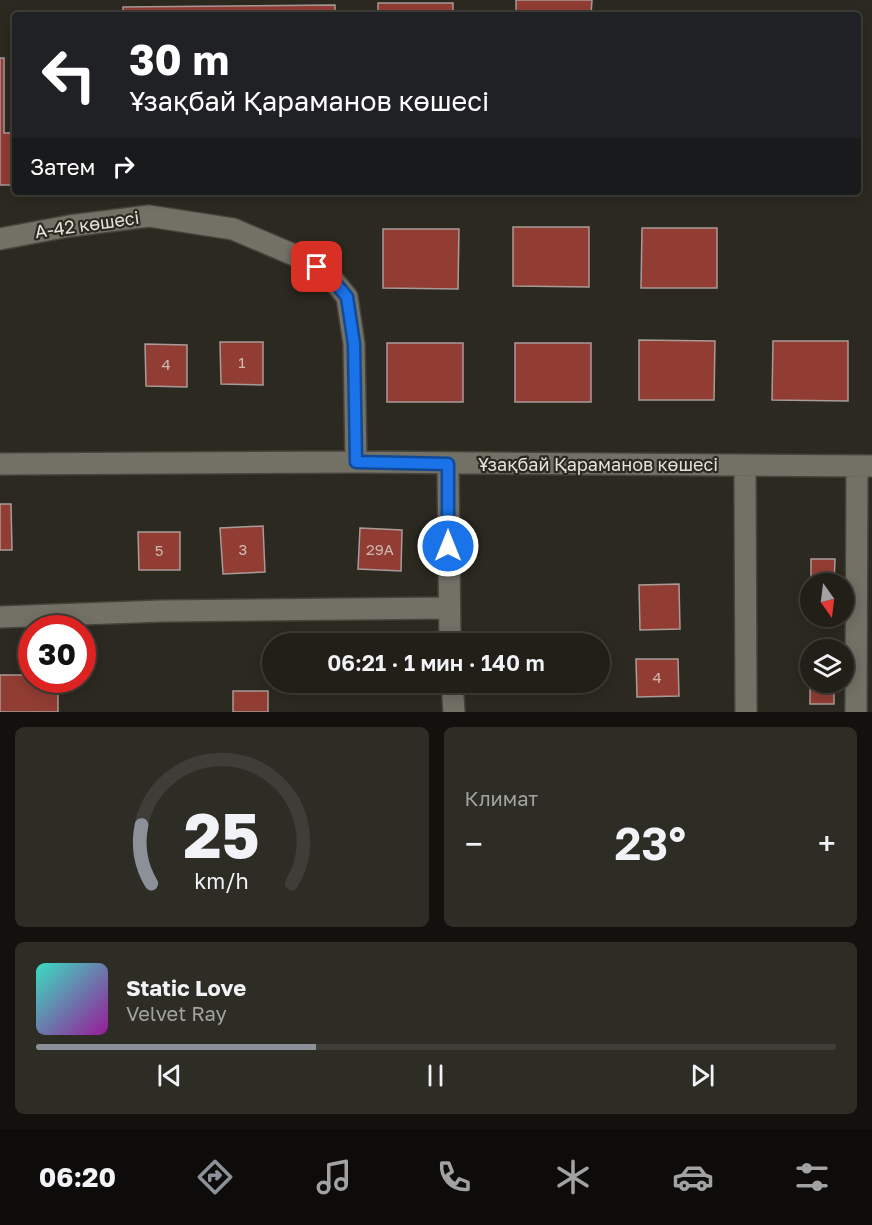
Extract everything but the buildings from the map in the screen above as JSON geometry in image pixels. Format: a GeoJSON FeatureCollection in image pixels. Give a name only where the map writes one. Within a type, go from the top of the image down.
{"type":"FeatureCollection","features":[{"type":"Feature","properties":{"kind":"street","name":"А-42 көшесі"},"geometry":{"type":"LineString","coordinates":[[0,239],[69,226],[149,216],[233,229],[306,260],[328,274],[347,297],[354,344],[356,462]]}},
{"type":"Feature","properties":{"kind":"street","name":"Ұзақбай Қараманов көшесі"},"geometry":{"type":"LineString","coordinates":[[0,464],[356,462],[864,466]]}},
{"type":"Feature","properties":{"kind":"street"},"geometry":{"type":"LineString","coordinates":[[448,464],[449,633]]}},
{"type":"Feature","properties":{"kind":"street"},"geometry":{"type":"LineString","coordinates":[[745,466],[746,712]]}},
{"type":"Feature","properties":{"kind":"street"},"geometry":{"type":"LineString","coordinates":[[856,712],[864,466]]}},
{"type":"Feature","properties":{"kind":"street"},"geometry":{"type":"LineString","coordinates":[[0,617],[162,611],[448,608]]}},
{"type":"Feature","properties":{"kind":"street"},"geometry":{"type":"LineString","coordinates":[[453,693],[454,712]]}},
{"type":"Feature","properties":{"kind":"route"},"geometry":{"type":"LineString","coordinates":[[317,267],[328,274],[347,297],[354,344],[356,462],[448,464],[448,546]]}}]}
